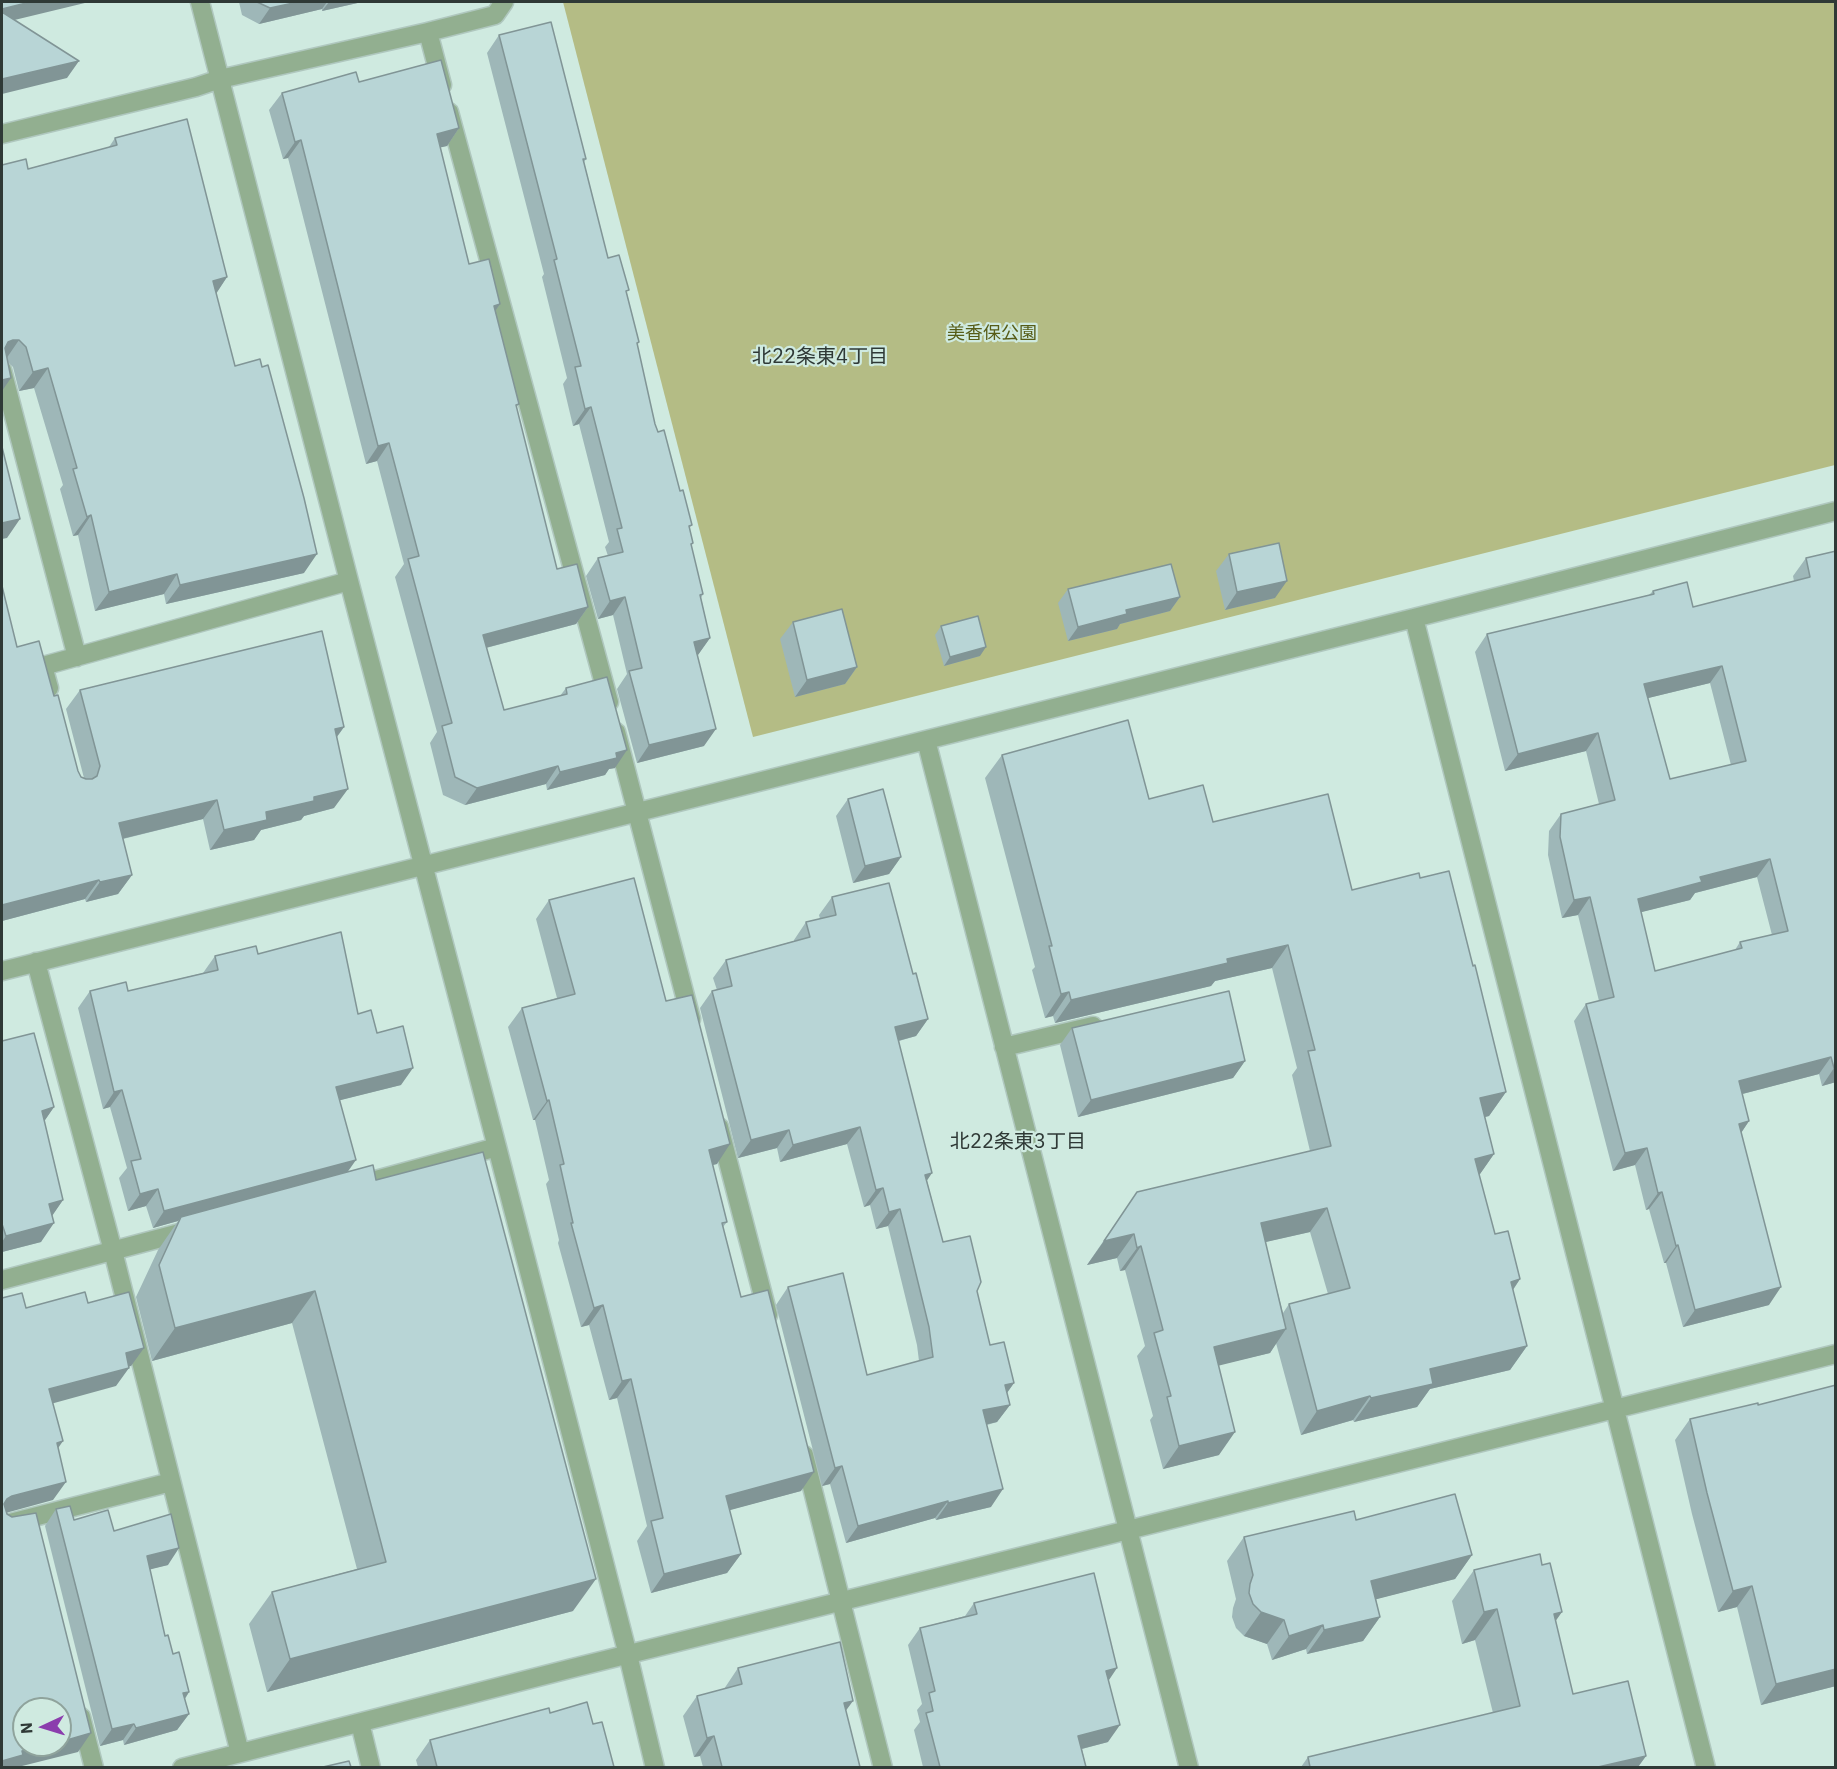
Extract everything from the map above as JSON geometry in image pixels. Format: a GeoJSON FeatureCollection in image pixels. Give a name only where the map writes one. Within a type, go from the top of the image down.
{"type":"FeatureCollection","features":[{"type":"Feature","properties":{"kind":"street"},"geometry":{"type":"LineString","coordinates":[[200,2],[628,1654],[655,1767]]}},
{"type":"Feature","properties":{"kind":"street"},"geometry":{"type":"LineString","coordinates":[[2,134],[196,87],[220,79],[495,15],[504,2]]}},
{"type":"Feature","properties":{"kind":"street"},"geometry":{"type":"LineString","coordinates":[[428,32],[695,1032]]}},
{"type":"Feature","properties":{"kind":"street"},"geometry":{"type":"LineString","coordinates":[[2,370],[8,424],[77,657]]}},
{"type":"Feature","properties":{"kind":"street"},"geometry":{"type":"LineString","coordinates":[[2,971],[1836,511]]}},
{"type":"Feature","properties":{"kind":"street"},"geometry":{"type":"LineString","coordinates":[[52,699],[43,666],[349,581]]}},
{"type":"Feature","properties":{"kind":"street"},"geometry":{"type":"LineString","coordinates":[[1414,618],[1706,1767]]}},
{"type":"Feature","properties":{"kind":"street"},"geometry":{"type":"LineString","coordinates":[[926,740],[1189,1767]]}},
{"type":"Feature","properties":{"kind":"street"},"geometry":{"type":"LineString","coordinates":[[36,962],[113,1251],[240,1753]]}},
{"type":"Feature","properties":{"kind":"street"},"geometry":{"type":"LineString","coordinates":[[1004,1047],[1106,1023]]}},
{"type":"Feature","properties":{"kind":"street"},"geometry":{"type":"LineString","coordinates":[[716,1113],[772,1331]]}},
{"type":"Feature","properties":{"kind":"street"},"geometry":{"type":"LineString","coordinates":[[343,1189],[497,1146]]}},
{"type":"Feature","properties":{"kind":"street"},"geometry":{"type":"LineString","coordinates":[[2,1280],[205,1226]]}},
{"type":"Feature","properties":{"kind":"street"},"geometry":{"type":"LineString","coordinates":[[182,1767],[1836,1354]]}},
{"type":"Feature","properties":{"kind":"street"},"geometry":{"type":"LineString","coordinates":[[798,1434],[883,1767]]}},
{"type":"Feature","properties":{"kind":"street"},"geometry":{"type":"LineString","coordinates":[[2,1525],[32,1523],[171,1482]]}},
{"type":"Feature","properties":{"kind":"street"},"geometry":{"type":"LineString","coordinates":[[76,1696],[94,1767]]}},
{"type":"Feature","properties":{"kind":"street"},"geometry":{"type":"LineString","coordinates":[[360,1723],[371,1767]]}},
{"type":"Feature","properties":{"kind":"green space","name":"美香保公園"},"geometry":{"type":"Polygon","coordinates":[[[563,2],[1835,2],[1835,465],[753,737],[563,2]]]}},
{"type":"Feature","properties":{"kind":"building"},"geometry":{"type":"Polygon","coordinates":[[[2,2],[30,2],[2,9],[2,2]]]}},
{"type":"Feature","properties":{"kind":"building"},"geometry":{"type":"Polygon","coordinates":[[[257,2],[298,2],[270,8],[257,2]]]}},
{"type":"Feature","properties":{"kind":"building"},"geometry":{"type":"Polygon","coordinates":[[[2,12],[79,61],[2,79],[2,12]]]}},
{"type":"Feature","properties":{"kind":"building"},"geometry":{"type":"Polygon","coordinates":[[[551,22],[586,159],[583,159],[608,258],[619,255],[629,290],[626,291],[639,342],[637,343],[655,424],[658,432],[664,430],[680,491],[683,490],[692,525],[689,526],[693,543],[691,544],[703,594],[700,595],[710,638],[694,642],[716,729],[649,745],[629,671],[642,668],[625,597],[610,601],[598,558],[623,552],[617,529],[622,528],[591,407],[585,409],[575,367],[581,366],[554,260],[557,259],[499,35],[551,22]]]}},
{"type":"Feature","properties":{"kind":"building"},"geometry":{"type":"Polygon","coordinates":[[[441,60],[459,128],[437,134],[469,264],[489,259],[500,304],[494,306],[557,569],[577,564],[588,607],[483,635],[504,710],[567,694],[566,688],[607,677],[627,750],[616,753],[617,758],[560,772],[558,766],[477,788],[455,777],[442,726],[452,723],[408,559],[419,556],[389,443],[378,446],[301,140],[295,142],[282,93],[356,72],[359,82],[441,60]]]}},
{"type":"Feature","properties":{"kind":"building"},"geometry":{"type":"Polygon","coordinates":[[[187,119],[227,277],[213,281],[235,366],[260,359],[262,367],[268,365],[317,554],[180,585],[177,574],[109,592],[91,515],[87,517],[73,469],[77,468],[48,368],[33,372],[26,347],[19,340],[13,340],[8,342],[5,348],[11,378],[2,380],[2,165],[26,159],[28,169],[117,145],[115,138],[187,119]]]}},
{"type":"Feature","properties":{"kind":"building"},"geometry":{"type":"Polygon","coordinates":[[[2,447],[20,519],[2,523],[2,447]]]}},
{"type":"Feature","properties":{"kind":"building"},"geometry":{"type":"Polygon","coordinates":[[[1279,543],[1287,581],[1237,592],[1229,554],[1279,543]]]}},
{"type":"Feature","properties":{"kind":"building"},"geometry":{"type":"Polygon","coordinates":[[[1836,551],[1836,1068],[1834,1068],[1831,1057],[1739,1081],[1749,1121],[1739,1124],[1781,1287],[1695,1310],[1662,1192],[1658,1193],[1647,1148],[1625,1153],[1586,1004],[1614,997],[1590,897],[1574,900],[1560,837],[1561,814],[1615,800],[1598,733],[1518,754],[1487,634],[1654,594],[1653,591],[1687,582],[1693,607],[1810,577],[1806,558],[1836,551]],[[1722,666],[1644,684],[1670,779],[1746,761],[1722,666]],[[1770,859],[1700,877],[1702,882],[1638,899],[1655,971],[1742,948],[1740,942],[1788,931],[1770,859]]]}},
{"type":"Feature","properties":{"kind":"building"},"geometry":{"type":"Polygon","coordinates":[[[1171,564],[1180,597],[1126,610],[1127,614],[1078,627],[1068,589],[1171,564]]]}},
{"type":"Feature","properties":{"kind":"building"},"geometry":{"type":"Polygon","coordinates":[[[2,586],[17,647],[39,641],[54,696],[58,695],[81,777],[92,779],[97,776],[100,766],[80,690],[322,631],[344,727],[335,729],[348,789],[314,797],[314,801],[266,812],[267,820],[224,830],[217,800],[119,823],[132,875],[100,882],[99,880],[2,905],[2,586]]]}},
{"type":"Feature","properties":{"kind":"building"},"geometry":{"type":"Polygon","coordinates":[[[842,609],[857,667],[807,680],[793,622],[842,609]]]}},
{"type":"Feature","properties":{"kind":"building"},"geometry":{"type":"Polygon","coordinates":[[[978,616],[986,647],[950,657],[941,626],[978,616]]]}},
{"type":"Feature","properties":{"kind":"building"},"geometry":{"type":"Polygon","coordinates":[[[1128,720],[1149,799],[1203,785],[1213,822],[1328,794],[1352,890],[1419,873],[1420,878],[1449,871],[1506,1092],[1480,1098],[1494,1154],[1475,1159],[1495,1234],[1508,1231],[1520,1279],[1511,1282],[1527,1346],[1430,1369],[1433,1384],[1371,1398],[1370,1396],[1317,1411],[1289,1304],[1350,1288],[1327,1208],[1261,1223],[1286,1329],[1214,1347],[1235,1432],[1179,1446],[1167,1397],[1171,1396],[1154,1333],[1163,1330],[1141,1246],[1137,1248],[1134,1234],[1104,1241],[1137,1192],[1331,1146],[1308,1051],[1315,1050],[1288,945],[1227,959],[1228,963],[1071,1000],[1069,992],[1061,994],[1049,946],[1052,946],[1002,755],[1128,720]]]}},
{"type":"Feature","properties":{"kind":"building"},"geometry":{"type":"Polygon","coordinates":[[[883,789],[901,857],[865,866],[848,799],[883,789]]]}},
{"type":"Feature","properties":{"kind":"building"},"geometry":{"type":"Polygon","coordinates":[[[634,878],[666,1001],[692,995],[730,1144],[709,1150],[727,1222],[722,1223],[741,1297],[768,1290],[814,1472],[726,1496],[741,1554],[664,1574],[651,1521],[663,1518],[631,1379],[622,1381],[603,1305],[594,1308],[571,1223],[573,1223],[560,1165],[564,1164],[549,1100],[547,1101],[522,1008],[575,994],[549,900],[634,878]]]}},
{"type":"Feature","properties":{"kind":"building"},"geometry":{"type":"Polygon","coordinates":[[[889,883],[913,974],[916,973],[928,1019],[895,1027],[932,1173],[925,1175],[943,1242],[970,1236],[981,1282],[977,1291],[990,1345],[1004,1342],[1014,1383],[1005,1385],[1010,1405],[983,1410],[1003,1489],[948,1503],[948,1501],[858,1526],[842,1466],[835,1468],[788,1287],[843,1273],[867,1375],[933,1357],[929,1327],[900,1209],[889,1212],[883,1188],[876,1190],[860,1127],[793,1145],[789,1130],[751,1140],[712,991],[732,986],[726,960],[810,937],[806,922],[836,915],[832,897],[889,883]]]}},
{"type":"Feature","properties":{"kind":"building"},"geometry":{"type":"Polygon","coordinates":[[[341,932],[358,1014],[371,1010],[377,1033],[403,1026],[413,1068],[336,1087],[356,1160],[164,1211],[158,1189],[140,1194],[131,1161],[141,1159],[122,1090],[114,1092],[90,991],[126,982],[128,991],[218,970],[215,956],[256,946],[258,954],[341,932]]]}},
{"type":"Feature","properties":{"kind":"building"},"geometry":{"type":"Polygon","coordinates":[[[1229,991],[1245,1061],[1091,1100],[1072,1028],[1229,991]]]}},
{"type":"Feature","properties":{"kind":"building"},"geometry":{"type":"Polygon","coordinates":[[[34,1033],[54,1107],[42,1111],[63,1200],[49,1204],[54,1223],[6,1236],[2,1224],[2,1041],[34,1033]]]}},
{"type":"Feature","properties":{"kind":"building"},"geometry":{"type":"Polygon","coordinates":[[[483,1152],[596,1579],[290,1659],[272,1592],[386,1562],[315,1291],[175,1328],[159,1265],[181,1217],[373,1165],[376,1180],[483,1152]]]}},
{"type":"Feature","properties":{"kind":"building"},"geometry":{"type":"Polygon","coordinates":[[[85,1292],[88,1303],[129,1292],[144,1348],[126,1353],[129,1368],[49,1389],[63,1441],[57,1443],[66,1482],[12,1496],[4,1504],[7,1514],[12,1517],[36,1513],[91,1733],[72,1739],[72,1697],[12,1697],[12,1757],[16,1757],[2,1761],[2,1298],[22,1293],[26,1308],[85,1292]]]}},
{"type":"Feature","properties":{"kind":"building"},"geometry":{"type":"Polygon","coordinates":[[[1836,1385],[1836,1669],[1776,1684],[1752,1586],[1733,1591],[1690,1419],[1836,1385]]]}},
{"type":"Feature","properties":{"kind":"building"},"geometry":{"type":"Polygon","coordinates":[[[1455,1494],[1472,1555],[1371,1581],[1380,1617],[1324,1630],[1323,1625],[1289,1636],[1284,1620],[1261,1612],[1253,1604],[1249,1593],[1253,1575],[1244,1537],[1354,1511],[1356,1520],[1455,1494]]]}},
{"type":"Feature","properties":{"kind":"building"},"geometry":{"type":"Polygon","coordinates":[[[70,1506],[74,1520],[108,1510],[114,1531],[171,1514],[179,1548],[147,1556],[165,1636],[168,1635],[173,1654],[179,1652],[189,1692],[183,1693],[189,1714],[136,1728],[134,1724],[112,1729],[56,1509],[70,1506]]]}},
{"type":"Feature","properties":{"kind":"building"},"geometry":{"type":"Polygon","coordinates":[[[1540,1554],[1542,1565],[1550,1563],[1562,1612],[1554,1614],[1573,1694],[1628,1681],[1646,1756],[1598,1767],[1310,1767],[1308,1757],[1520,1706],[1497,1609],[1484,1612],[1474,1570],[1540,1554]]]}},
{"type":"Feature","properties":{"kind":"building"},"geometry":{"type":"Polygon","coordinates":[[[1094,1573],[1117,1668],[1106,1671],[1120,1725],[1078,1736],[1086,1767],[940,1767],[926,1713],[933,1711],[929,1693],[935,1691],[920,1628],[977,1614],[974,1603],[1094,1573]]]}},
{"type":"Feature","properties":{"kind":"building"},"geometry":{"type":"Polygon","coordinates":[[[840,1642],[853,1701],[844,1703],[860,1767],[722,1767],[714,1736],[707,1738],[697,1696],[742,1684],[738,1668],[840,1642]]]}},
{"type":"Feature","properties":{"kind":"building"},"geometry":{"type":"Polygon","coordinates":[[[587,1702],[593,1724],[602,1722],[614,1767],[437,1767],[430,1740],[549,1708],[550,1713],[587,1702]]]}},
{"type":"Feature","properties":{"kind":"building"},"geometry":{"type":"Polygon","coordinates":[[[349,1761],[351,1767],[323,1767],[349,1761]]]}},
{"type":"Feature","properties":{"kind":"district","name":"北22条東4丁目"},"geometry":{"type":"Point","coordinates":[820,357]}},
{"type":"Feature","properties":{"kind":"district","name":"北22条東3丁目"},"geometry":{"type":"Point","coordinates":[1018,1142]}}]}
